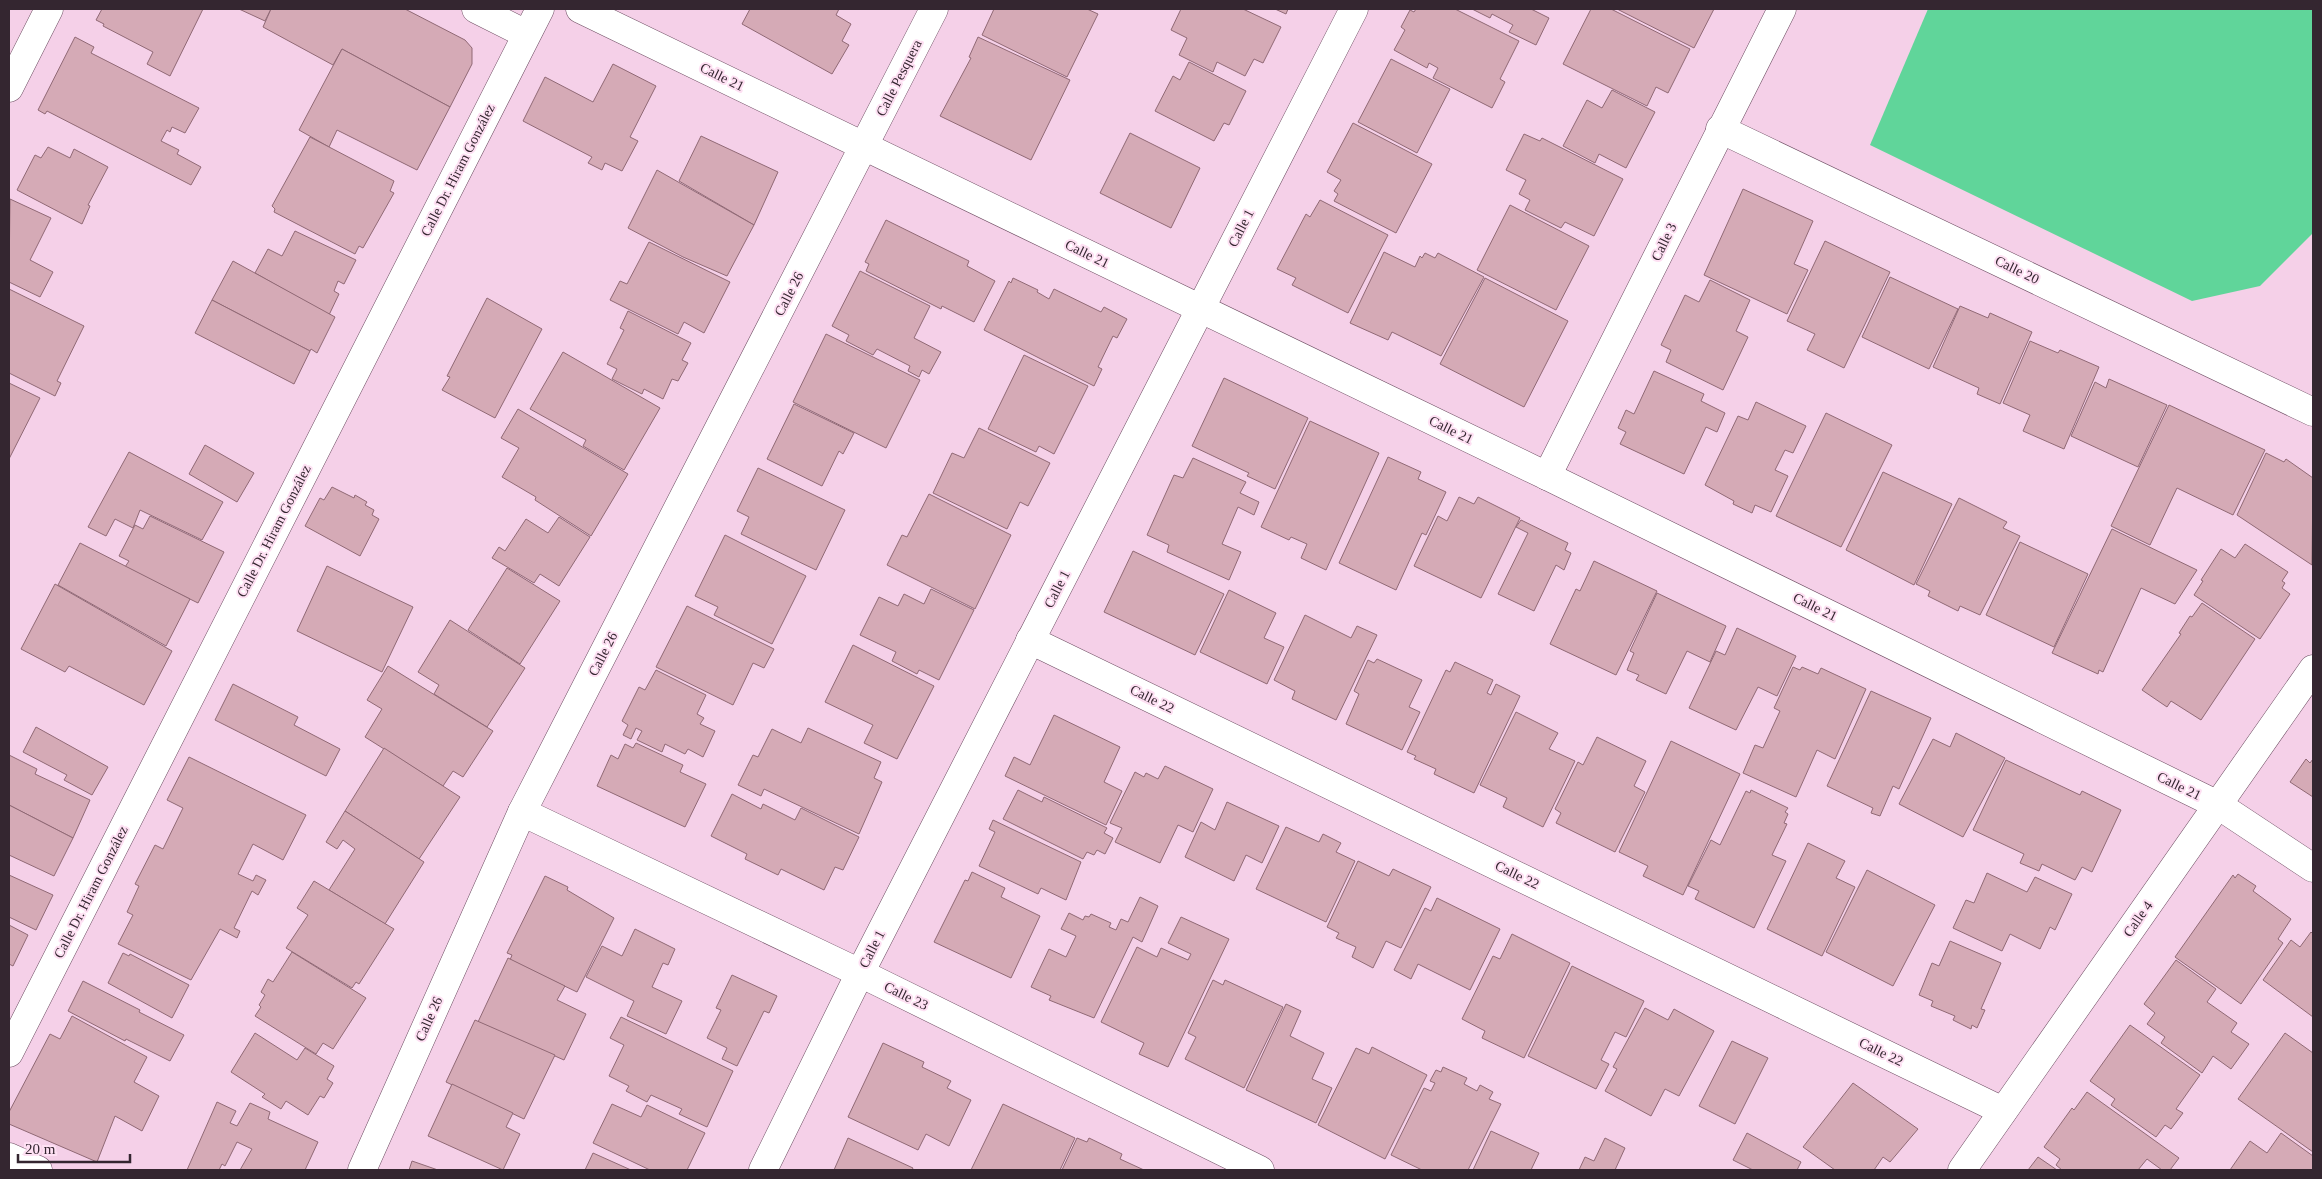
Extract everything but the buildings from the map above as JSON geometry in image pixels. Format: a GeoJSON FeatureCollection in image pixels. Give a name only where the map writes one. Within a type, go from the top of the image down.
{"type":"FeatureCollection","features":[{"type":"Feature","properties":{"kind":"street"},"geometry":{"type":"LineString","coordinates":[[9,88],[50,9]]}},
{"type":"Feature","properties":{"kind":"street"},"geometry":{"type":"LineString","coordinates":[[476,9],[526,34]]}},
{"type":"Feature","properties":{"kind":"street","name":"Calle Dr. Hiram González"},"geometry":{"type":"LineString","coordinates":[[9,1053],[540,9]]}},
{"type":"Feature","properties":{"kind":"street","name":"Calle 21"},"geometry":{"type":"LineString","coordinates":[[580,9],[1547,476],[2218,805],[2313,868]]}},
{"type":"Feature","properties":{"kind":"street","name":"Calle Pesquera"},"geometry":{"type":"LineString","coordinates":[[864,146],[934,9]]}},
{"type":"Feature","properties":{"kind":"street","name":"Calle 1"},"geometry":{"type":"LineString","coordinates":[[763,1170],[860,973],[1354,9]]}},
{"type":"Feature","properties":{"kind":"street","name":"Calle 3"},"geometry":{"type":"LineString","coordinates":[[1547,476],[1782,9]]}},
{"type":"Feature","properties":{"kind":"street","name":"Calle 20"},"geometry":{"type":"LineString","coordinates":[[1720,129],[2313,412]]}},
{"type":"Feature","properties":{"kind":"street","name":"Calle 26"},"geometry":{"type":"LineString","coordinates":[[362,1170],[522,812],[864,146]]}},
{"type":"Feature","properties":{"kind":"street","name":"Calle 22"},"geometry":{"type":"LineString","coordinates":[[1030,640],[2003,1111]]}},
{"type":"Feature","properties":{"kind":"street","name":"Calle 4"},"geometry":{"type":"LineString","coordinates":[[1962,1170],[2313,668]]}},
{"type":"Feature","properties":{"kind":"street","name":"Calle 23"},"geometry":{"type":"LineString","coordinates":[[522,812],[860,973],[1260,1170]]}},
{"type":"Feature","properties":{"kind":"street"},"geometry":{"type":"LineString","coordinates":[[9,1157],[38,1170]]}},
{"type":"Feature","properties":{"kind":"green space"},"geometry":{"type":"Polygon","coordinates":[[[1928,9],[2313,9],[2313,233],[2260,286],[2192,301],[1870,145],[1928,9]]]}}]}
